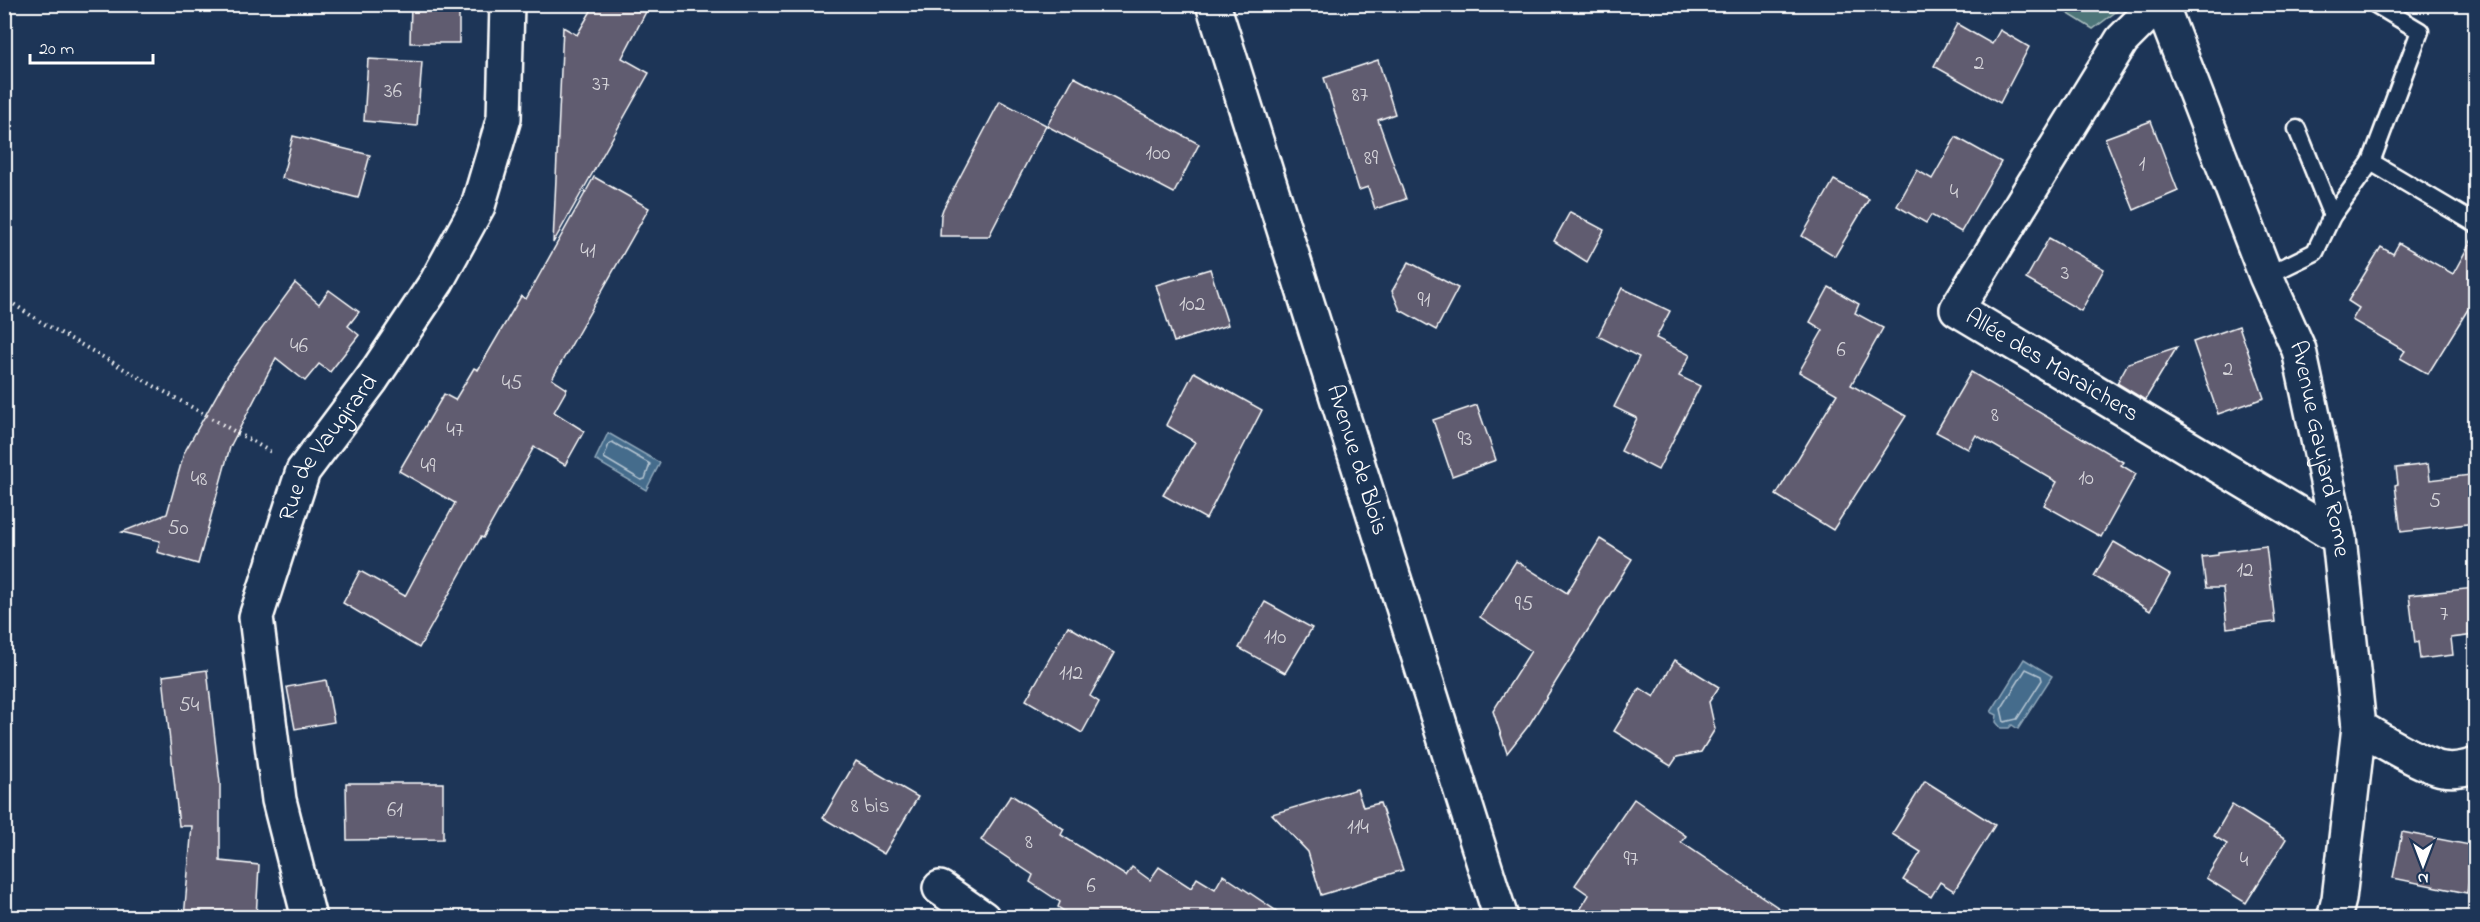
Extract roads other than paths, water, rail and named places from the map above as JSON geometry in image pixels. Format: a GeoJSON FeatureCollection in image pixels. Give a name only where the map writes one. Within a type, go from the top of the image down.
{"type":"FeatureCollection","features":[{"type":"Feature","properties":{"kind":"street","name":"Rue de Vaugirard"},"geometry":{"type":"LineString","coordinates":[[309,918],[279,800],[256,617],[303,471],[372,379],[437,281],[478,206],[504,118],[507,4]]}},
{"type":"Feature","properties":{"kind":"street","name":"Avenue de Blois"},"geometry":{"type":"LineString","coordinates":[[1213,4],[1501,918]]}},
{"type":"Feature","properties":{"kind":"street","name":"Avenue Gaujard Rome"},"geometry":{"type":"LineString","coordinates":[[2160,4],[2266,276],[2300,350],[2338,538],[2359,726],[2339,899],[2334,918]]}},
{"type":"Feature","properties":{"kind":"street","name":"Allée des Maraichers"},"geometry":{"type":"LineString","coordinates":[[2160,4],[2122,40],[1956,309],[2338,538]]}},
{"type":"Feature","properties":{"kind":"street"},"geometry":{"type":"LineString","coordinates":[[2359,726],[2379,739],[2440,769],[2460,770],[2475,765]]}},
{"type":"Feature","properties":{"kind":"street"},"geometry":{"type":"LineString","coordinates":[[940,888],[983,918]]}},
{"type":"Feature","properties":{"kind":"lane"},"geometry":{"type":"LineString","coordinates":[[2266,276],[2316,252],[2332,216],[2371,162],[2420,31],[2375,4]]}},
{"type":"Feature","properties":{"kind":"lane"},"geometry":{"type":"LineString","coordinates":[[2297,129],[2332,216]]}},
{"type":"Feature","properties":{"kind":"lane"},"geometry":{"type":"LineString","coordinates":[[2371,162],[2475,224]]}},
{"type":"Feature","properties":{"kind":"water"},"geometry":{"type":"Polygon","coordinates":[[[608,433],[660,463],[646,490],[595,460],[608,433]]]}},
{"type":"Feature","properties":{"kind":"water"},"geometry":{"type":"Polygon","coordinates":[[[2024,659],[2052,676],[2018,729],[2012,725],[2009,728],[2001,728],[1996,722],[1997,715],[1991,712],[2024,659]]]}}]}
